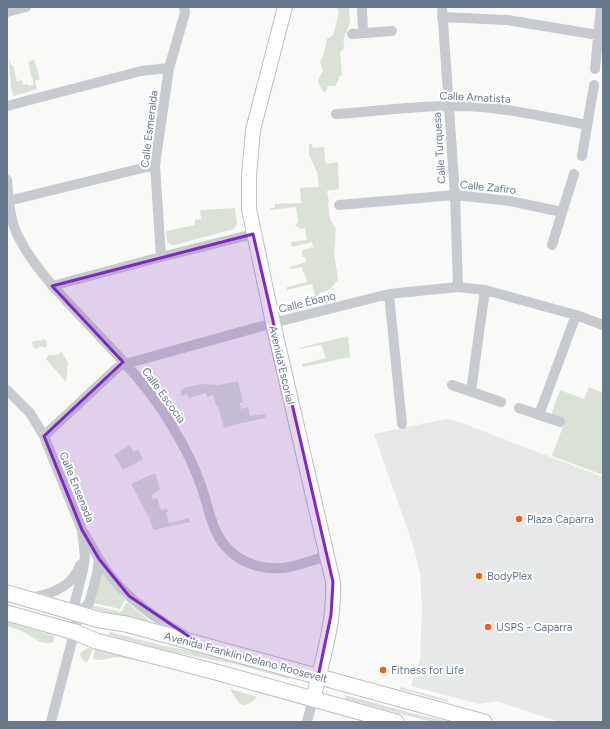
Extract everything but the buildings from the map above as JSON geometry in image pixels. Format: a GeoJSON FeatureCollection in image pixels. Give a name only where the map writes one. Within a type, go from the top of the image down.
{"type":"FeatureCollection","features":[{"type":"Feature","properties":{"kind":"main road","name":"Avenida Franklin Delano Roosevelt"},"geometry":{"type":"LineString","coordinates":[[7,593],[100,620],[126,624],[484,722]]}},
{"type":"Feature","properties":{"kind":"main road","name":"Avenida Franklin Delano Roosevelt"},"geometry":{"type":"LineString","coordinates":[[7,613],[75,632],[96,640],[396,722]]}},
{"type":"Feature","properties":{"kind":"street"},"geometry":{"type":"LineString","coordinates":[[7,12],[26,7]]}},
{"type":"Feature","properties":{"kind":"street","name":"Calle Esmeralda"},"geometry":{"type":"LineString","coordinates":[[161,257],[155,164],[169,68],[184,7]]}},
{"type":"Feature","properties":{"kind":"street","name":"Avenida Escorial"},"geometry":{"type":"LineString","coordinates":[[285,7],[253,130],[249,176],[249,202],[253,234],[333,582],[334,599],[332,616],[307,722]]}},
{"type":"Feature","properties":{"kind":"street"},"geometry":{"type":"LineString","coordinates":[[362,7],[363,33]]}},
{"type":"Feature","properties":{"kind":"street"},"geometry":{"type":"LineString","coordinates":[[595,69],[601,7]]}},
{"type":"Feature","properties":{"kind":"street"},"geometry":{"type":"LineString","coordinates":[[442,12],[507,20],[598,35]]}},
{"type":"Feature","properties":{"kind":"street","name":"Calle Turquesa"},"geometry":{"type":"LineString","coordinates":[[442,12],[455,195],[458,287]]}},
{"type":"Feature","properties":{"kind":"street"},"geometry":{"type":"LineString","coordinates":[[352,34],[392,31]]}},
{"type":"Feature","properties":{"kind":"street"},"geometry":{"type":"LineString","coordinates":[[7,106],[141,71],[169,68]]}},
{"type":"Feature","properties":{"kind":"street"},"geometry":{"type":"LineString","coordinates":[[582,156],[594,85]]}},
{"type":"Feature","properties":{"kind":"street","name":"Calle Amatista"},"geometry":{"type":"LineString","coordinates":[[336,114],[448,106],[481,107],[512,110],[587,125]]}},
{"type":"Feature","properties":{"kind":"street"},"geometry":{"type":"LineString","coordinates":[[8,201],[155,164]]}},
{"type":"Feature","properties":{"kind":"street"},"geometry":{"type":"LineString","coordinates":[[552,245],[574,174]]}},
{"type":"Feature","properties":{"kind":"street","name":"Calle Escocia"},"geometry":{"type":"LineString","coordinates":[[7,180],[8,201],[17,235],[33,262],[52,286],[125,364],[153,397],[171,424],[187,452],[200,482],[213,526],[219,539],[230,551],[243,560],[257,566],[273,568],[290,567],[327,556]]}},
{"type":"Feature","properties":{"kind":"street","name":"Calle Zafiro"},"geometry":{"type":"LineString","coordinates":[[339,205],[455,195],[510,201],[562,212]]}},
{"type":"Feature","properties":{"kind":"street"},"geometry":{"type":"LineString","coordinates":[[52,286],[253,234]]}},
{"type":"Feature","properties":{"kind":"street","name":"Calle Ébano"},"geometry":{"type":"LineString","coordinates":[[44,436],[118,367],[125,364],[273,323],[389,294],[458,287],[484,290],[576,315],[603,325]]}},
{"type":"Feature","properties":{"kind":"street"},"geometry":{"type":"LineString","coordinates":[[471,391],[484,290]]}},
{"type":"Feature","properties":{"kind":"street"},"geometry":{"type":"LineString","coordinates":[[389,294],[402,424]]}},
{"type":"Feature","properties":{"kind":"street"},"geometry":{"type":"LineString","coordinates":[[539,415],[576,315]]}},
{"type":"Feature","properties":{"kind":"street"},"geometry":{"type":"LineString","coordinates":[[452,385],[501,402]]}},
{"type":"Feature","properties":{"kind":"street","name":"Calle Ensenada"},"geometry":{"type":"LineString","coordinates":[[7,390],[30,413],[44,436],[82,530],[85,557],[74,602],[79,614],[51,722]]}},
{"type":"Feature","properties":{"kind":"street"},"geometry":{"type":"LineString","coordinates":[[519,408],[560,422]]}},
{"type":"Feature","properties":{"kind":"street"},"geometry":{"type":"LineString","coordinates":[[82,530],[99,559],[116,582],[129,596],[159,619],[203,646]]}},
{"type":"Feature","properties":{"kind":"street"},"geometry":{"type":"LineString","coordinates":[[25,598],[50,593],[75,576],[83,556],[82,530]]}},
{"type":"Feature","properties":{"kind":"street"},"geometry":{"type":"LineString","coordinates":[[79,614],[88,603],[97,574],[99,559]]}},
{"type":"Feature","properties":{"kind":"highlighted area"},"geometry":{"type":"Polygon","coordinates":[[[253,234],[333,582],[331,615],[318,677],[203,646],[129,596],[99,559],[82,530],[44,436],[123,362],[52,286],[253,234]]]}},
{"type":"Feature","properties":{"kind":"shaded area"},"geometry":{"type":"Polygon","coordinates":[[[338,7],[350,7],[350,23],[344,40],[344,48],[340,52],[342,75],[339,76],[335,86],[328,86],[326,92],[324,92],[318,81],[323,70],[320,61],[323,56],[327,39],[333,35],[339,12],[337,10],[338,7]]]}},
{"type":"Feature","properties":{"kind":"shaded area"},"geometry":{"type":"Polygon","coordinates":[[[34,59],[40,79],[35,81],[37,89],[15,96],[13,95],[9,61],[11,65],[13,65],[17,81],[22,80],[23,85],[28,84],[28,86],[34,85],[28,62],[34,59]]]}},
{"type":"Feature","properties":{"kind":"shaded area"},"geometry":{"type":"Polygon","coordinates":[[[309,144],[312,144],[313,148],[324,147],[325,160],[327,164],[338,162],[339,189],[327,191],[330,216],[336,228],[334,251],[338,280],[329,290],[320,293],[316,299],[312,284],[287,290],[287,287],[307,282],[302,267],[290,269],[290,267],[306,262],[305,257],[303,257],[302,250],[313,247],[312,242],[292,247],[291,242],[307,240],[305,228],[301,229],[295,225],[298,222],[296,207],[270,210],[270,208],[275,208],[275,204],[301,203],[300,188],[319,187],[317,172],[309,155],[309,144]]]}},
{"type":"Feature","properties":{"kind":"shaded area"},"geometry":{"type":"Polygon","coordinates":[[[235,208],[237,224],[234,229],[174,245],[171,245],[167,241],[166,231],[195,225],[195,220],[201,219],[200,210],[235,208]]]}},
{"type":"Feature","properties":{"kind":"shaded area"},"geometry":{"type":"Polygon","coordinates":[[[348,336],[350,357],[303,367],[302,364],[326,358],[321,345],[299,348],[348,336]]]}},
{"type":"Feature","properties":{"kind":"shaded area"},"geometry":{"type":"Polygon","coordinates":[[[43,339],[47,341],[47,346],[44,348],[41,346],[36,349],[33,347],[32,342],[43,339]]]}},
{"type":"Feature","properties":{"kind":"shaded area"},"geometry":{"type":"Polygon","coordinates":[[[62,352],[68,363],[66,382],[46,359],[49,355],[56,355],[62,352]]]}},
{"type":"Feature","properties":{"kind":"shaded area"},"geometry":{"type":"Polygon","coordinates":[[[238,381],[243,402],[240,403],[241,409],[248,407],[250,416],[265,414],[265,418],[224,428],[213,395],[207,397],[206,393],[189,398],[187,394],[181,396],[181,390],[186,387],[203,384],[219,385],[238,381]]]}},
{"type":"Feature","properties":{"kind":"shaded area"},"geometry":{"type":"Polygon","coordinates":[[[589,387],[603,393],[603,475],[552,456],[565,421],[551,415],[560,390],[584,399],[589,387]]]}},
{"type":"Feature","properties":{"kind":"shaded area"},"geometry":{"type":"Polygon","coordinates":[[[446,419],[454,420],[603,477],[603,722],[559,722],[497,701],[479,704],[411,686],[420,660],[422,609],[420,573],[413,545],[374,434],[446,419]]]}},
{"type":"Feature","properties":{"kind":"shaded area"},"geometry":{"type":"Polygon","coordinates":[[[130,445],[134,452],[138,449],[143,459],[123,470],[114,455],[130,445]]]}},
{"type":"Feature","properties":{"kind":"shaded area"},"geometry":{"type":"Polygon","coordinates":[[[155,473],[160,490],[151,495],[152,499],[157,498],[161,510],[167,508],[168,512],[166,513],[169,523],[189,518],[190,522],[154,530],[149,516],[131,484],[155,473]]]}},
{"type":"Feature","properties":{"kind":"shaded area"},"geometry":{"type":"Polygon","coordinates":[[[102,572],[125,600],[120,609],[93,603],[102,572]]]}},
{"type":"Feature","properties":{"kind":"shaded area"},"geometry":{"type":"Polygon","coordinates":[[[127,602],[153,624],[91,608],[92,605],[121,612],[127,602]]]}},
{"type":"Feature","properties":{"kind":"shaded area"},"geometry":{"type":"Polygon","coordinates":[[[7,622],[52,635],[54,637],[53,642],[41,642],[21,631],[7,626],[7,622]]]}},
{"type":"Feature","properties":{"kind":"shaded area"},"geometry":{"type":"Polygon","coordinates":[[[110,632],[164,646],[220,656],[290,675],[289,679],[235,664],[177,653],[109,635],[110,632]]]}},
{"type":"Feature","properties":{"kind":"shaded area"},"geometry":{"type":"Polygon","coordinates":[[[89,648],[93,649],[88,661],[85,662],[81,658],[80,653],[89,648]]]}},
{"type":"Feature","properties":{"kind":"shaded area"},"geometry":{"type":"Polygon","coordinates":[[[95,649],[157,664],[117,657],[100,660],[93,659],[95,649]]]}},
{"type":"Feature","properties":{"kind":"shaded area"},"geometry":{"type":"Polygon","coordinates":[[[400,687],[448,700],[448,702],[400,689],[400,687]]]}},
{"type":"Feature","properties":{"kind":"shaded area"},"geometry":{"type":"Polygon","coordinates":[[[230,689],[257,697],[248,704],[244,705],[236,699],[230,689]]]}},
{"type":"Feature","properties":{"kind":"shaded area"},"geometry":{"type":"Polygon","coordinates":[[[345,695],[422,716],[454,722],[432,722],[345,699],[345,695]]]}},
{"type":"Feature","properties":{"kind":"place","name":"Plaza Caparra"},"geometry":{"type":"Point","coordinates":[519,519]}},
{"type":"Feature","properties":{"kind":"place","name":"BodyPlex"},"geometry":{"type":"Point","coordinates":[479,576]}},
{"type":"Feature","properties":{"kind":"place","name":"USPS - Caparra"},"geometry":{"type":"Point","coordinates":[488,627]}},
{"type":"Feature","properties":{"kind":"place","name":"Fitness for Life"},"geometry":{"type":"Point","coordinates":[383,670]}}]}
